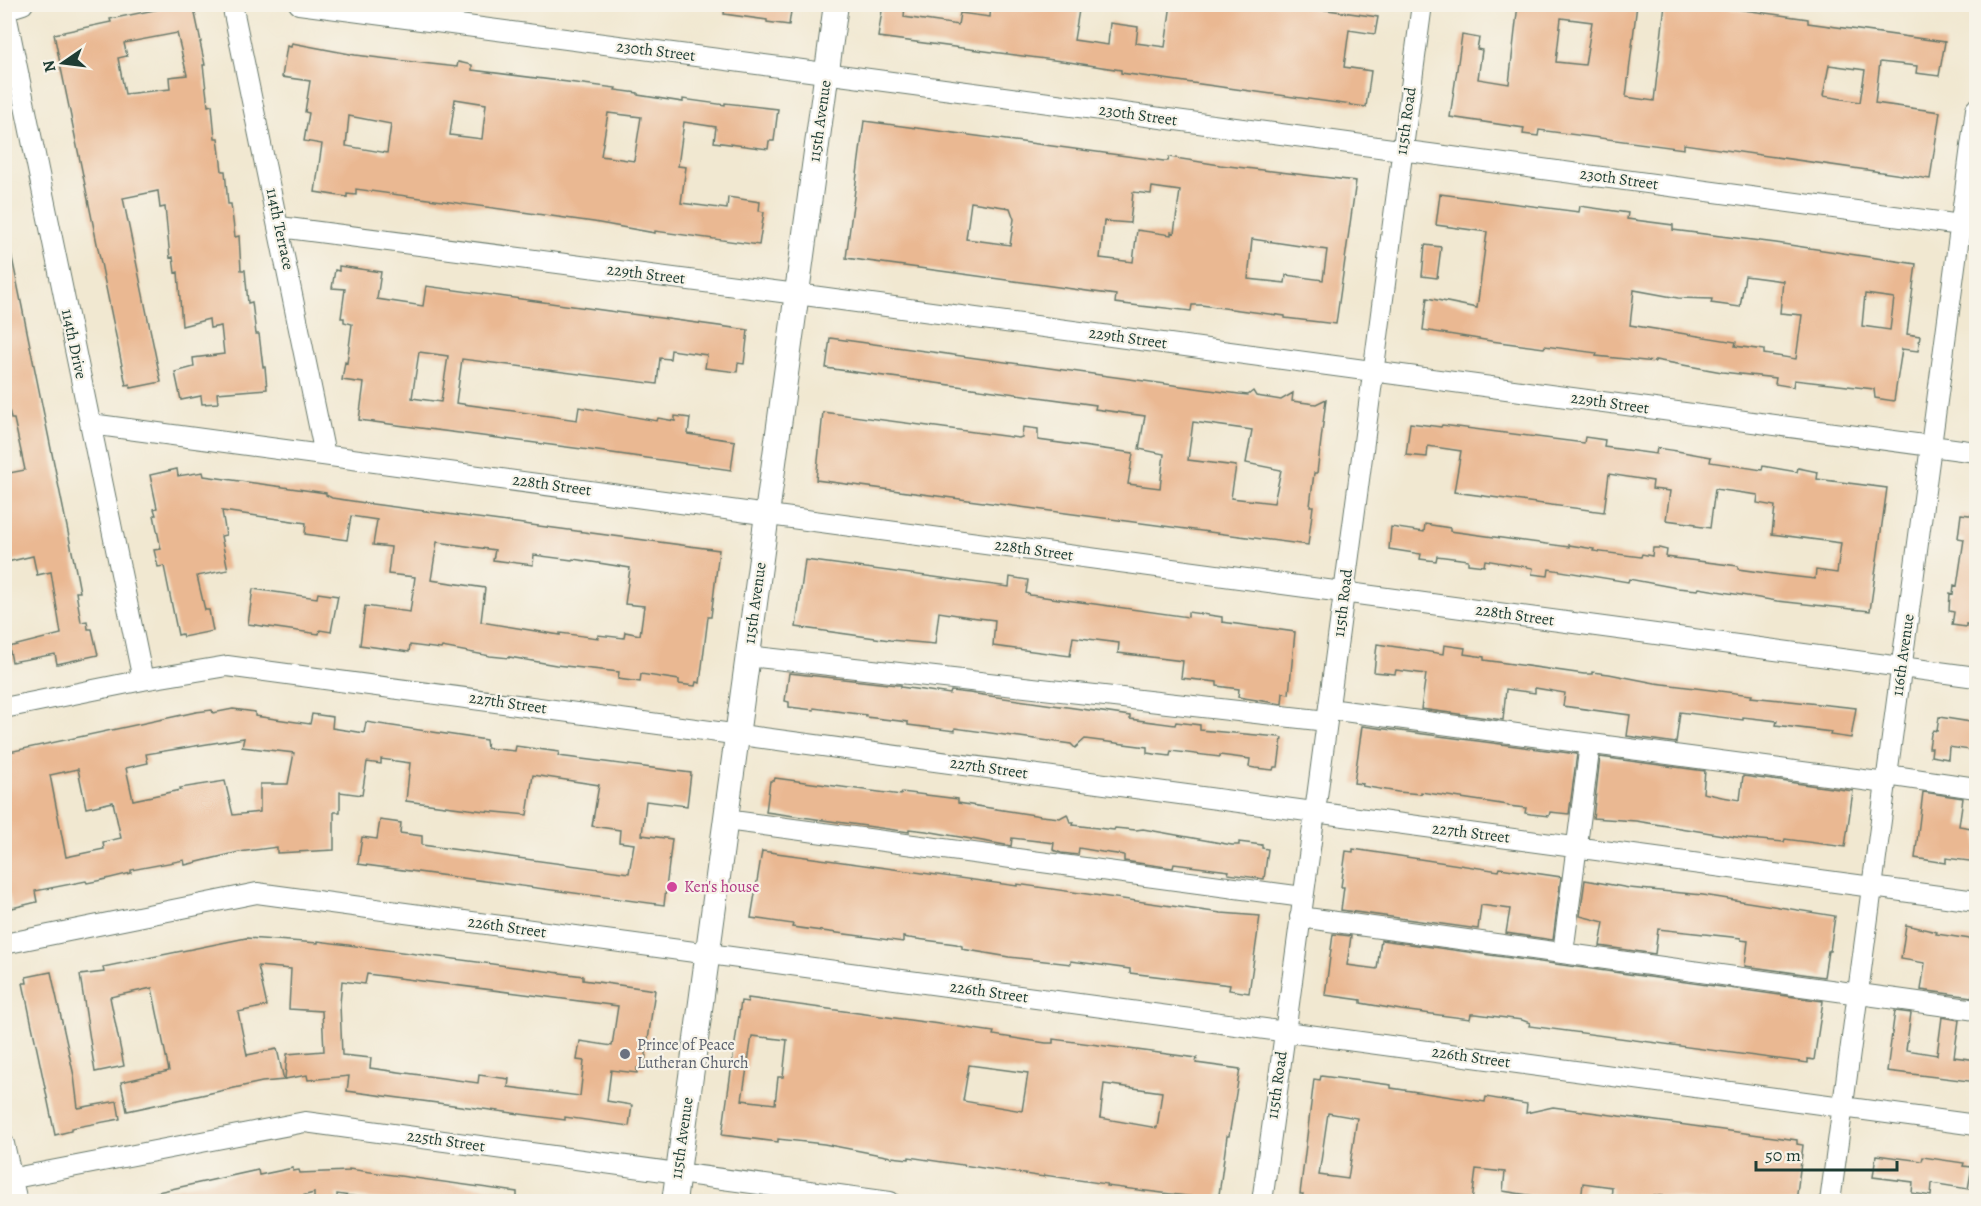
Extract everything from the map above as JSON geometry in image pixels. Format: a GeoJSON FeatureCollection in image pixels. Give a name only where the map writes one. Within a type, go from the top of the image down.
{"type":"FeatureCollection","features":[{"type":"Feature","properties":{"kind":"main road","name":"115th Avenue"},"geometry":{"type":"LineString","coordinates":[[674,1202],[836,4]]}},
{"type":"Feature","properties":{"kind":"street"},"geometry":{"type":"LineString","coordinates":[[5,10],[22,4]]}},
{"type":"Feature","properties":{"kind":"street","name":"114th Terrace"},"geometry":{"type":"LineString","coordinates":[[232,4],[325,455]]}},
{"type":"Feature","properties":{"kind":"street","name":"230th Street"},"geometry":{"type":"LineString","coordinates":[[299,4],[1969,226]]}},
{"type":"Feature","properties":{"kind":"street","name":"115th Road"},"geometry":{"type":"LineString","coordinates":[[1262,1202],[1422,4]]}},
{"type":"Feature","properties":{"kind":"street","name":"114th Drive"},"geometry":{"type":"LineString","coordinates":[[5,10],[143,680]]}},
{"type":"Feature","properties":{"kind":"street","name":"116th Avenue"},"geometry":{"type":"LineString","coordinates":[[1830,1202],[1931,446],[1969,226],[1977,109]]}},
{"type":"Feature","properties":{"kind":"street","name":"229th Street"},"geometry":{"type":"LineString","coordinates":[[280,228],[797,294],[1977,452]]}},
{"type":"Feature","properties":{"kind":"street","name":"228th Street"},"geometry":{"type":"LineString","coordinates":[[91,424],[1977,677]]}},
{"type":"Feature","properties":{"kind":"street"},"geometry":{"type":"LineString","coordinates":[[748,656],[1328,715],[1977,788]]}},
{"type":"Feature","properties":{"kind":"street","name":"227th Street"},"geometry":{"type":"LineString","coordinates":[[4,708],[227,666],[1977,901]]}},
{"type":"Feature","properties":{"kind":"street"},"geometry":{"type":"LineString","coordinates":[[1563,953],[1590,744]]}},
{"type":"Feature","properties":{"kind":"street"},"geometry":{"type":"LineString","coordinates":[[726,820],[1303,897]]}},
{"type":"Feature","properties":{"kind":"street","name":"226th Street"},"geometry":{"type":"LineString","coordinates":[[4,944],[257,893],[1977,1125]]}},
{"type":"Feature","properties":{"kind":"street"},"geometry":{"type":"LineString","coordinates":[[1300,917],[1977,1010]]}},
{"type":"Feature","properties":{"kind":"street","name":"225th Street"},"geometry":{"type":"LineString","coordinates":[[8,1179],[305,1122],[890,1202]]}},
{"type":"Feature","properties":{"kind":"street"},"geometry":{"type":"LineString","coordinates":[[4,1144],[8,1179],[17,1202]]}},
{"type":"Feature","properties":{"kind":"building"},"geometry":{"type":"Polygon","coordinates":[[[173,4],[193,4],[205,65],[203,65],[208,106],[212,105],[215,138],[218,138],[222,171],[225,171],[228,204],[231,204],[235,237],[239,236],[241,270],[245,270],[248,303],[252,302],[256,334],[259,334],[263,367],[265,367],[267,389],[217,393],[218,403],[202,404],[201,396],[181,400],[175,372],[194,367],[193,358],[224,354],[221,326],[210,328],[209,319],[182,326],[178,272],[175,273],[173,257],[170,258],[165,207],[160,208],[158,191],[123,198],[161,382],[131,388],[130,384],[126,385],[54,34],[111,22],[110,19],[174,6],[173,4]],[[177,33],[124,43],[127,56],[118,58],[125,94],[170,89],[169,77],[187,75],[177,33]]]}},
{"type":"Feature","properties":{"kind":"building"},"geometry":{"type":"Polygon","coordinates":[[[725,4],[792,4],[789,25],[724,14],[725,4]]]}},
{"type":"Feature","properties":{"kind":"building"},"geometry":{"type":"Polygon","coordinates":[[[883,4],[905,4],[904,17],[958,25],[960,13],[990,17],[991,5],[1034,10],[1035,4],[1080,4],[1074,40],[1108,45],[1110,23],[1138,27],[1136,43],[1165,47],[1171,4],[1284,4],[1378,17],[1375,34],[1349,30],[1344,67],[1371,71],[1366,107],[1121,73],[1121,70],[1069,62],[878,37],[883,4]]]}},
{"type":"Feature","properties":{"kind":"building"},"geometry":{"type":"Polygon","coordinates":[[[1518,4],[1637,4],[1626,97],[1654,101],[1665,4],[1700,4],[1808,19],[1808,23],[1945,42],[1939,76],[1916,73],[1917,66],[1880,62],[1875,103],[1940,112],[1930,179],[1684,144],[1684,149],[1539,130],[1538,136],[1523,134],[1524,128],[1450,117],[1462,35],[1479,38],[1477,49],[1482,50],[1478,79],[1509,84],[1518,4]],[[1561,18],[1556,62],[1585,65],[1592,22],[1561,18]],[[1829,65],[1823,96],[1860,102],[1865,70],[1829,65]]]}},
{"type":"Feature","properties":{"kind":"building"},"geometry":{"type":"Polygon","coordinates":[[[292,43],[355,55],[457,67],[458,62],[472,65],[472,70],[616,88],[615,90],[638,93],[638,95],[683,102],[683,99],[778,109],[774,141],[769,141],[768,149],[714,142],[716,127],[684,122],[678,166],[686,167],[681,203],[727,209],[728,197],[760,202],[759,211],[764,212],[759,245],[655,231],[655,233],[594,222],[356,189],[356,195],[347,194],[347,197],[315,192],[322,144],[304,141],[309,113],[305,112],[310,81],[282,77],[287,46],[291,47],[292,43]],[[455,99],[450,135],[482,139],[486,104],[455,99]],[[608,113],[601,156],[634,161],[641,117],[608,113]],[[349,116],[346,146],[387,153],[391,124],[349,116]]]}},
{"type":"Feature","properties":{"kind":"building"},"geometry":{"type":"Polygon","coordinates":[[[864,121],[1164,161],[1168,161],[1169,157],[1356,181],[1336,324],[1201,305],[1192,305],[1191,311],[1115,303],[1116,295],[846,258],[864,121]],[[1152,187],[1151,194],[1133,192],[1130,223],[1104,221],[1100,258],[1133,262],[1137,230],[1171,235],[1171,232],[1174,233],[1180,191],[1152,187]],[[971,202],[966,239],[1010,245],[1014,219],[1010,208],[971,202]],[[1252,239],[1248,279],[1285,283],[1286,275],[1323,280],[1327,250],[1252,239]]]}},
{"type":"Feature","properties":{"kind":"building"},"geometry":{"type":"Polygon","coordinates":[[[1440,194],[1579,212],[1580,206],[1628,213],[1627,219],[1673,225],[1673,230],[1916,264],[1907,334],[1920,336],[1918,351],[1902,349],[1894,401],[1875,398],[1874,389],[1794,380],[1793,387],[1775,384],[1776,378],[1722,372],[1655,360],[1655,362],[1596,356],[1597,353],[1491,341],[1423,330],[1427,298],[1477,308],[1487,232],[1436,225],[1440,194]],[[1745,276],[1740,307],[1711,303],[1712,299],[1678,298],[1634,290],[1630,325],[1736,342],[1735,346],[1764,350],[1764,354],[1796,359],[1802,315],[1780,313],[1783,281],[1745,276]],[[1865,294],[1862,326],[1890,330],[1894,298],[1865,294]]]}},
{"type":"Feature","properties":{"kind":"building"},"geometry":{"type":"Polygon","coordinates":[[[1425,245],[1441,247],[1437,278],[1422,276],[1425,245]]]}},
{"type":"Feature","properties":{"kind":"building"},"geometry":{"type":"Polygon","coordinates":[[[11,253],[77,576],[80,592],[76,592],[81,622],[87,621],[88,629],[92,629],[98,655],[57,664],[55,654],[12,662],[9,647],[61,634],[51,572],[37,575],[33,556],[7,562],[4,550],[4,474],[25,470],[4,384],[4,254],[11,253]]]}},
{"type":"Feature","properties":{"kind":"building"},"geometry":{"type":"Polygon","coordinates":[[[339,266],[381,272],[377,299],[423,306],[426,286],[748,330],[744,364],[738,363],[737,372],[705,368],[707,355],[671,350],[670,359],[660,358],[657,384],[462,359],[456,403],[577,420],[579,407],[657,421],[658,418],[675,421],[675,416],[690,418],[688,434],[735,441],[731,470],[359,420],[364,383],[342,380],[345,362],[347,363],[352,324],[344,322],[344,318],[341,318],[345,289],[332,288],[335,270],[339,271],[339,266]],[[419,352],[412,398],[441,402],[448,356],[419,352]]]}},
{"type":"Feature","properties":{"kind":"building"},"geometry":{"type":"Polygon","coordinates":[[[830,338],[1239,394],[1248,395],[1253,391],[1256,396],[1281,400],[1293,393],[1292,401],[1316,404],[1326,399],[1317,473],[1314,473],[1308,545],[816,480],[823,412],[1019,438],[1022,437],[1023,427],[1038,429],[1038,440],[1133,453],[1128,484],[1160,488],[1164,454],[1139,449],[1145,416],[1095,409],[1096,405],[826,368],[830,338]],[[1193,422],[1188,460],[1236,466],[1231,498],[1274,503],[1281,470],[1246,463],[1252,430],[1193,422]]]}},
{"type":"Feature","properties":{"kind":"building"},"geometry":{"type":"Polygon","coordinates":[[[1410,423],[1584,443],[1585,437],[1605,440],[1604,447],[1656,454],[1657,448],[1711,457],[1710,462],[1762,470],[1763,466],[1797,472],[1798,468],[1818,472],[1817,479],[1887,488],[1870,611],[1777,601],[1699,588],[1698,590],[1677,588],[1629,579],[1628,582],[1549,569],[1548,576],[1532,574],[1533,568],[1485,560],[1484,566],[1468,564],[1468,560],[1437,556],[1436,561],[1420,559],[1421,554],[1389,549],[1391,527],[1424,532],[1425,524],[1450,528],[1450,531],[1569,547],[1569,545],[1594,549],[1593,551],[1641,557],[1642,554],[1652,556],[1653,548],[1659,548],[1667,550],[1666,557],[1738,566],[1738,569],[1780,575],[1815,579],[1816,570],[1837,573],[1841,543],[1772,534],[1775,506],[1757,503],[1758,495],[1715,489],[1710,528],[1666,520],[1670,491],[1652,489],[1653,481],[1609,474],[1604,512],[1454,492],[1461,451],[1428,446],[1427,457],[1406,455],[1410,423]]]}},
{"type":"Feature","properties":{"kind":"building"},"geometry":{"type":"Polygon","coordinates":[[[177,469],[178,476],[203,472],[204,476],[326,493],[332,498],[719,550],[700,683],[696,682],[695,686],[679,684],[679,680],[641,674],[640,682],[618,679],[619,672],[490,656],[442,647],[441,649],[410,645],[409,652],[360,645],[365,606],[410,612],[415,577],[388,574],[391,547],[373,545],[377,520],[351,516],[347,540],[305,534],[306,523],[222,511],[226,535],[221,536],[228,570],[197,576],[205,610],[209,610],[213,631],[183,637],[182,634],[178,635],[164,566],[158,567],[154,550],[161,549],[154,515],[156,515],[154,509],[157,508],[150,475],[177,469]],[[437,542],[431,580],[485,588],[481,622],[560,635],[560,633],[598,638],[598,635],[624,638],[625,632],[640,635],[644,606],[625,604],[630,568],[534,555],[533,565],[493,560],[495,550],[437,542]]]}},
{"type":"Feature","properties":{"kind":"building"},"geometry":{"type":"Polygon","coordinates":[[[1961,514],[1977,516],[1977,626],[1952,625],[1954,612],[1949,611],[1950,593],[1953,594],[1954,585],[1957,586],[1964,539],[1958,538],[1961,514]]]}},
{"type":"Feature","properties":{"kind":"building"},"geometry":{"type":"Polygon","coordinates":[[[805,560],[1009,587],[1010,577],[1028,580],[1026,593],[1030,595],[1188,617],[1188,612],[1222,617],[1222,622],[1295,632],[1289,694],[1283,693],[1282,704],[1238,697],[1239,689],[1217,686],[1217,682],[1181,678],[1183,661],[1118,653],[1119,643],[1073,637],[1070,656],[993,646],[995,620],[939,612],[935,644],[796,627],[805,560]]]}},
{"type":"Feature","properties":{"kind":"building"},"geometry":{"type":"Polygon","coordinates":[[[253,589],[317,598],[318,593],[338,596],[331,632],[320,630],[319,634],[248,624],[253,589]]]}},
{"type":"Feature","properties":{"kind":"building"},"geometry":{"type":"Polygon","coordinates":[[[1377,644],[1443,654],[1444,645],[1465,648],[1464,654],[1484,657],[1484,660],[1584,674],[1592,674],[1592,672],[1609,674],[1655,683],[1752,695],[1751,697],[1856,708],[1851,738],[1830,735],[1831,732],[1776,725],[1777,721],[1743,717],[1743,720],[1680,712],[1676,743],[1627,736],[1630,715],[1563,706],[1565,693],[1535,688],[1535,693],[1506,689],[1503,720],[1421,709],[1426,674],[1396,670],[1395,674],[1374,672],[1377,644]]]}},
{"type":"Feature","properties":{"kind":"building"},"geometry":{"type":"Polygon","coordinates":[[[789,673],[901,685],[901,687],[950,694],[951,691],[969,693],[1130,716],[1130,719],[1175,725],[1176,722],[1200,725],[1200,730],[1279,737],[1282,738],[1278,767],[1274,767],[1273,770],[1249,767],[1250,759],[1220,755],[1220,757],[1171,751],[1170,756],[1147,753],[1147,747],[1085,739],[1075,748],[1071,744],[955,728],[955,731],[908,725],[908,722],[866,717],[866,715],[789,707],[789,702],[785,701],[789,673]]]}},
{"type":"Feature","properties":{"kind":"building"},"geometry":{"type":"Polygon","coordinates":[[[233,709],[255,712],[255,716],[310,724],[312,714],[333,717],[332,728],[364,733],[366,722],[486,740],[487,748],[515,751],[516,746],[559,752],[558,756],[691,773],[687,806],[646,801],[642,835],[672,839],[664,905],[358,864],[362,837],[377,839],[380,820],[401,823],[400,833],[422,836],[422,845],[629,873],[634,844],[619,842],[620,830],[592,826],[599,785],[533,775],[527,815],[484,811],[406,801],[410,763],[381,759],[381,764],[367,762],[362,795],[340,792],[340,812],[334,812],[334,850],[277,853],[277,847],[239,852],[185,865],[184,860],[131,870],[131,873],[102,880],[35,891],[37,902],[12,908],[4,874],[4,753],[196,712],[212,710],[213,713],[233,709]],[[244,738],[146,754],[148,763],[126,768],[133,800],[181,790],[180,788],[225,781],[233,815],[260,812],[260,784],[288,784],[294,753],[242,747],[244,738]],[[78,769],[50,775],[66,857],[104,849],[103,842],[121,838],[113,802],[86,808],[78,769]]]}},
{"type":"Feature","properties":{"kind":"building"},"geometry":{"type":"Polygon","coordinates":[[[1939,717],[1977,723],[1977,751],[1949,747],[1948,759],[1931,756],[1932,748],[1929,748],[1931,734],[1933,730],[1937,731],[1939,717]]]}},
{"type":"Feature","properties":{"kind":"building"},"geometry":{"type":"Polygon","coordinates":[[[1362,726],[1577,754],[1569,814],[1550,812],[1549,816],[1531,814],[1525,813],[1526,808],[1421,792],[1421,794],[1398,792],[1354,783],[1362,726]]]}},
{"type":"Feature","properties":{"kind":"building"},"geometry":{"type":"Polygon","coordinates":[[[1600,757],[1705,771],[1703,793],[1740,800],[1743,776],[1853,791],[1845,847],[1785,839],[1784,842],[1748,839],[1636,821],[1593,818],[1600,757]]]}},
{"type":"Feature","properties":{"kind":"building"},"geometry":{"type":"Polygon","coordinates":[[[775,778],[901,795],[902,792],[958,799],[958,803],[1041,816],[1060,818],[1067,814],[1070,822],[1074,822],[1073,825],[1114,830],[1115,828],[1143,829],[1232,845],[1239,845],[1239,842],[1262,845],[1262,848],[1268,849],[1264,879],[1228,874],[1229,871],[1174,864],[1173,868],[1124,861],[1124,855],[1079,848],[1078,855],[1061,853],[1053,850],[1054,843],[1012,838],[1011,846],[926,831],[909,829],[909,832],[766,812],[770,781],[774,781],[775,778]]]}},
{"type":"Feature","properties":{"kind":"building"},"geometry":{"type":"Polygon","coordinates":[[[1923,792],[1963,798],[1959,826],[1977,829],[1977,862],[1946,858],[1946,863],[1915,858],[1923,792]]]}},
{"type":"Feature","properties":{"kind":"building"},"geometry":{"type":"Polygon","coordinates":[[[1353,849],[1499,871],[1500,868],[1561,877],[1553,940],[1506,933],[1510,909],[1481,905],[1478,929],[1341,910],[1344,887],[1341,887],[1346,851],[1353,852],[1353,849]]]}},
{"type":"Feature","properties":{"kind":"building"},"geometry":{"type":"Polygon","coordinates":[[[762,851],[1221,913],[1260,916],[1249,993],[1229,990],[1230,985],[1130,973],[1130,969],[1071,961],[1071,964],[1009,957],[962,949],[962,946],[956,944],[903,937],[903,942],[792,927],[793,924],[751,918],[762,851]]]}},
{"type":"Feature","properties":{"kind":"building"},"geometry":{"type":"Polygon","coordinates":[[[1585,880],[1629,888],[1703,895],[1835,916],[1824,977],[1745,966],[1748,941],[1741,940],[1741,938],[1658,929],[1655,954],[1600,946],[1604,922],[1580,916],[1585,880]]]}},
{"type":"Feature","properties":{"kind":"building"},"geometry":{"type":"Polygon","coordinates":[[[1906,925],[1937,932],[1936,934],[1977,940],[1977,966],[1972,997],[1921,990],[1925,963],[1901,959],[1906,925]]]}},
{"type":"Feature","properties":{"kind":"building"},"geometry":{"type":"Polygon","coordinates":[[[1333,934],[1351,936],[1347,965],[1377,969],[1381,940],[1823,1001],[1814,1060],[1808,1059],[1808,1063],[1529,1026],[1530,1023],[1522,1020],[1476,1014],[1471,1014],[1470,1019],[1401,1010],[1361,1003],[1361,1000],[1325,995],[1333,934]]]}},
{"type":"Feature","properties":{"kind":"building"},"geometry":{"type":"Polygon","coordinates":[[[246,938],[318,943],[318,941],[583,976],[583,980],[655,990],[644,1069],[637,1068],[637,1073],[611,1070],[607,1101],[632,1105],[629,1126],[565,1117],[565,1120],[347,1091],[349,1076],[308,1080],[307,1075],[285,1079],[287,1054],[324,1051],[322,1011],[289,1009],[291,969],[258,966],[267,1006],[238,1012],[247,1055],[277,1049],[284,1080],[262,1082],[127,1111],[121,1082],[169,1071],[152,988],[110,997],[124,1066],[95,1072],[80,975],[104,972],[103,967],[246,938]],[[367,974],[365,984],[342,981],[340,1004],[342,1055],[371,1058],[370,1068],[478,1083],[479,1075],[509,1079],[508,1087],[580,1096],[584,1061],[577,1060],[580,1041],[612,1046],[618,1006],[367,974]]]}},
{"type":"Feature","properties":{"kind":"building"},"geometry":{"type":"Polygon","coordinates":[[[51,972],[74,1076],[78,1108],[117,1101],[120,1119],[71,1128],[71,1131],[55,1135],[23,983],[27,983],[26,977],[51,972]]]}},
{"type":"Feature","properties":{"kind":"building"},"geometry":{"type":"Polygon","coordinates":[[[748,998],[994,1032],[993,1035],[1046,1043],[1053,1043],[1053,1039],[1197,1058],[1196,1063],[1240,1069],[1229,1136],[1227,1136],[1218,1202],[1201,1202],[1202,1198],[1106,1186],[1107,1184],[1044,1175],[1044,1177],[909,1157],[909,1159],[891,1157],[824,1144],[778,1139],[778,1142],[722,1135],[741,1001],[748,1002],[748,998]],[[752,1036],[742,1100],[775,1104],[778,1077],[783,1077],[787,1040],[752,1036]],[[969,1065],[963,1101],[1022,1111],[1028,1073],[969,1065]],[[1104,1084],[1100,1118],[1157,1128],[1162,1092],[1104,1084]]]}},
{"type":"Feature","properties":{"kind":"building"},"geometry":{"type":"Polygon","coordinates":[[[1895,1011],[1911,1013],[1906,1050],[1937,1055],[1942,1017],[1959,1020],[1954,1057],[1977,1060],[1977,1082],[1887,1071],[1895,1011]]]}},
{"type":"Feature","properties":{"kind":"building"},"geometry":{"type":"Polygon","coordinates":[[[1321,1076],[1391,1085],[1391,1088],[1485,1102],[1486,1097],[1527,1104],[1526,1113],[1553,1107],[1797,1140],[1797,1144],[1803,1145],[1796,1202],[1714,1202],[1654,1195],[1653,1202],[1611,1202],[1612,1187],[1583,1183],[1581,1202],[1574,1202],[1503,1191],[1505,1172],[1476,1169],[1472,1202],[1302,1202],[1303,1194],[1300,1194],[1314,1079],[1320,1080],[1321,1076]],[[1328,1113],[1319,1175],[1348,1179],[1357,1118],[1328,1113]]]}},
{"type":"Feature","properties":{"kind":"building"},"geometry":{"type":"Polygon","coordinates":[[[1876,1155],[1922,1161],[1923,1157],[1964,1163],[1963,1166],[1972,1167],[1968,1189],[1932,1183],[1931,1196],[1912,1193],[1913,1182],[1873,1177],[1876,1155]]]}},
{"type":"Feature","properties":{"kind":"building"},"geometry":{"type":"Polygon","coordinates":[[[293,1168],[293,1171],[299,1170],[300,1173],[349,1171],[349,1169],[517,1192],[517,1202],[395,1202],[337,1194],[337,1202],[314,1202],[314,1193],[278,1202],[145,1202],[144,1195],[258,1170],[259,1175],[293,1168]]]}},
{"type":"Feature","properties":{"kind":"place","name":"Ken's house"},"geometry":{"type":"Point","coordinates":[672,887]}},
{"type":"Feature","properties":{"kind":"place","name":"Prince of Peace Lutheran Church"},"geometry":{"type":"Point","coordinates":[625,1054]}}]}
